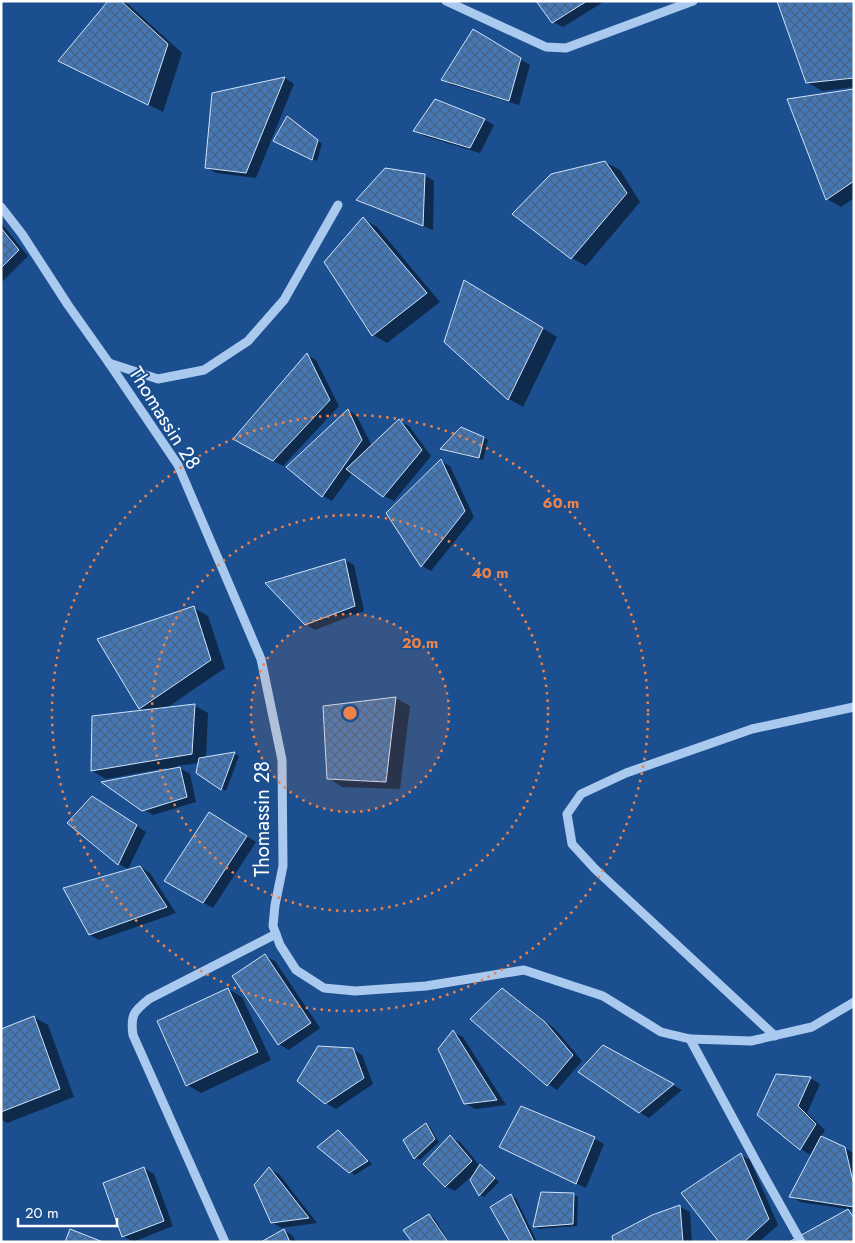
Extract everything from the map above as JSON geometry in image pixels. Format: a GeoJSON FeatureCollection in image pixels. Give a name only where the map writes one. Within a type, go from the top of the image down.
{"type":"FeatureCollection","features":[{"type":"Feature","properties":{"kind":"street"},"geometry":{"type":"LineString","coordinates":[[447,2],[546,47],[566,48],[693,1]]}},
{"type":"Feature","properties":{"kind":"street"},"geometry":{"type":"LineString","coordinates":[[109,363],[158,379],[204,370],[248,341],[284,300],[338,205]]}},
{"type":"Feature","properties":{"kind":"street","name":"Thomassin 28"},"geometry":{"type":"LineString","coordinates":[[1,207],[22,234],[68,305],[178,465],[261,659],[282,760],[283,866],[273,926],[280,945],[296,970],[324,988],[355,991],[426,986],[524,970],[603,996],[661,1032],[690,1039],[751,1041],[775,1036],[812,1026],[854,1002]]}},
{"type":"Feature","properties":{"kind":"street"},"geometry":{"type":"LineString","coordinates":[[775,1036],[602,876],[572,844],[567,814],[580,794],[626,773],[752,729],[854,707]]}},
{"type":"Feature","properties":{"kind":"street"},"geometry":{"type":"LineString","coordinates":[[226,1242],[133,1034],[131,1023],[136,1009],[148,999],[276,934]]}},
{"type":"Feature","properties":{"kind":"street"},"geometry":{"type":"LineString","coordinates":[[690,1039],[801,1242]]}},
{"type":"Feature","properties":{"kind":"building"},"geometry":{"type":"Polygon","coordinates":[[[108,1],[121,1],[168,44],[148,105],[58,61],[108,1]]]}},
{"type":"Feature","properties":{"kind":"building"},"geometry":{"type":"Polygon","coordinates":[[[536,1],[587,1],[552,23],[536,1]]]}},
{"type":"Feature","properties":{"kind":"building"},"geometry":{"type":"Polygon","coordinates":[[[777,1],[854,1],[854,78],[806,83],[777,1]]]}},
{"type":"Feature","properties":{"kind":"building"},"geometry":{"type":"Polygon","coordinates":[[[473,29],[521,58],[509,101],[441,80],[473,29]]]}},
{"type":"Feature","properties":{"kind":"building"},"geometry":{"type":"Polygon","coordinates":[[[285,77],[246,173],[205,168],[212,93],[285,77]]]}},
{"type":"Feature","properties":{"kind":"building"},"geometry":{"type":"Polygon","coordinates":[[[854,89],[854,181],[826,200],[787,99],[854,89]]]}},
{"type":"Feature","properties":{"kind":"building"},"geometry":{"type":"Polygon","coordinates":[[[435,99],[485,119],[470,148],[413,131],[435,99]]]}},
{"type":"Feature","properties":{"kind":"building"},"geometry":{"type":"Polygon","coordinates":[[[287,116],[318,140],[312,160],[273,141],[287,116]]]}},
{"type":"Feature","properties":{"kind":"building"},"geometry":{"type":"Polygon","coordinates":[[[605,161],[627,193],[571,259],[512,214],[551,174],[605,161]]]}},
{"type":"Feature","properties":{"kind":"building"},"geometry":{"type":"Polygon","coordinates":[[[385,168],[425,174],[423,226],[356,200],[385,168]]]}},
{"type":"Feature","properties":{"kind":"building"},"geometry":{"type":"Polygon","coordinates":[[[363,217],[427,293],[372,336],[324,262],[363,217]]]}},
{"type":"Feature","properties":{"kind":"building"},"geometry":{"type":"Polygon","coordinates":[[[1,228],[19,250],[1,268],[1,228]]]}},
{"type":"Feature","properties":{"kind":"building"},"geometry":{"type":"Polygon","coordinates":[[[464,280],[543,328],[508,400],[444,342],[464,280]]]}},
{"type":"Feature","properties":{"kind":"building"},"geometry":{"type":"Polygon","coordinates":[[[307,353],[330,400],[273,461],[233,439],[307,353]]]}},
{"type":"Feature","properties":{"kind":"building"},"geometry":{"type":"Polygon","coordinates":[[[348,409],[362,440],[322,497],[286,467],[348,409]]]}},
{"type":"Feature","properties":{"kind":"building"},"geometry":{"type":"Polygon","coordinates":[[[399,419],[422,450],[383,497],[346,469],[399,419]]]}},
{"type":"Feature","properties":{"kind":"building"},"geometry":{"type":"Polygon","coordinates":[[[461,427],[484,437],[479,458],[440,449],[461,427]]]}},
{"type":"Feature","properties":{"kind":"building"},"geometry":{"type":"Polygon","coordinates":[[[441,459],[465,511],[421,567],[386,513],[441,459]]]}},
{"type":"Feature","properties":{"kind":"building"},"geometry":{"type":"Polygon","coordinates":[[[345,559],[355,606],[305,625],[265,583],[345,559]]]}},
{"type":"Feature","properties":{"kind":"building"},"geometry":{"type":"Polygon","coordinates":[[[194,606],[211,660],[139,709],[97,639],[194,606]]]}},
{"type":"Feature","properties":{"kind":"building"},"geometry":{"type":"Polygon","coordinates":[[[396,697],[386,782],[327,779],[323,706],[396,697]]]}},
{"type":"Feature","properties":{"kind":"building"},"geometry":{"type":"Polygon","coordinates":[[[195,704],[192,754],[91,771],[92,716],[195,704]]]}},
{"type":"Feature","properties":{"kind":"building"},"geometry":{"type":"Polygon","coordinates":[[[235,752],[221,790],[196,773],[199,758],[235,752]]]}},
{"type":"Feature","properties":{"kind":"building"},"geometry":{"type":"Polygon","coordinates":[[[180,767],[187,797],[142,811],[101,782],[180,767]]]}},
{"type":"Feature","properties":{"kind":"building"},"geometry":{"type":"Polygon","coordinates":[[[92,796],[137,825],[118,865],[67,823],[92,796]]]}},
{"type":"Feature","properties":{"kind":"building"},"geometry":{"type":"Polygon","coordinates":[[[209,812],[247,836],[203,903],[164,881],[209,812]]]}},
{"type":"Feature","properties":{"kind":"building"},"geometry":{"type":"Polygon","coordinates":[[[140,866],[167,907],[89,935],[63,888],[140,866]]]}},
{"type":"Feature","properties":{"kind":"building"},"geometry":{"type":"Polygon","coordinates":[[[265,954],[311,1023],[278,1045],[232,976],[265,954]]]}},
{"type":"Feature","properties":{"kind":"building"},"geometry":{"type":"Polygon","coordinates":[[[228,988],[258,1052],[186,1086],[157,1021],[228,988]]]}},
{"type":"Feature","properties":{"kind":"building"},"geometry":{"type":"Polygon","coordinates":[[[502,988],[545,1022],[573,1055],[547,1086],[470,1019],[502,988]]]}},
{"type":"Feature","properties":{"kind":"building"},"geometry":{"type":"Polygon","coordinates":[[[34,1016],[60,1089],[1,1112],[1,1029],[34,1016]]]}},
{"type":"Feature","properties":{"kind":"building"},"geometry":{"type":"Polygon","coordinates":[[[453,1030],[497,1100],[464,1104],[438,1049],[453,1030]]]}},
{"type":"Feature","properties":{"kind":"building"},"geometry":{"type":"Polygon","coordinates":[[[603,1045],[674,1084],[639,1113],[578,1072],[603,1045]]]}},
{"type":"Feature","properties":{"kind":"building"},"geometry":{"type":"Polygon","coordinates":[[[318,1046],[353,1048],[364,1078],[325,1104],[297,1081],[318,1046]]]}},
{"type":"Feature","properties":{"kind":"building"},"geometry":{"type":"Polygon","coordinates":[[[776,1074],[811,1077],[798,1106],[816,1124],[800,1150],[757,1115],[776,1074]]]}},
{"type":"Feature","properties":{"kind":"building"},"geometry":{"type":"Polygon","coordinates":[[[521,1106],[595,1137],[576,1184],[499,1147],[521,1106]]]}},
{"type":"Feature","properties":{"kind":"building"},"geometry":{"type":"Polygon","coordinates":[[[426,1123],[435,1139],[414,1159],[403,1140],[426,1123]]]}},
{"type":"Feature","properties":{"kind":"building"},"geometry":{"type":"Polygon","coordinates":[[[338,1130],[368,1161],[349,1173],[317,1147],[338,1130]]]}},
{"type":"Feature","properties":{"kind":"building"},"geometry":{"type":"Polygon","coordinates":[[[450,1135],[472,1161],[445,1187],[423,1164],[450,1135]]]}},
{"type":"Feature","properties":{"kind":"building"},"geometry":{"type":"Polygon","coordinates":[[[821,1136],[845,1147],[854,1181],[854,1207],[789,1197],[821,1136]]]}},
{"type":"Feature","properties":{"kind":"building"},"geometry":{"type":"Polygon","coordinates":[[[741,1153],[769,1219],[744,1242],[719,1242],[681,1193],[741,1153]]]}},
{"type":"Feature","properties":{"kind":"building"},"geometry":{"type":"Polygon","coordinates":[[[480,1164],[495,1178],[479,1196],[470,1180],[480,1164]]]}},
{"type":"Feature","properties":{"kind":"building"},"geometry":{"type":"Polygon","coordinates":[[[144,1167],[164,1221],[122,1237],[103,1183],[144,1167]]]}},
{"type":"Feature","properties":{"kind":"building"},"geometry":{"type":"Polygon","coordinates":[[[269,1167],[309,1218],[271,1223],[254,1185],[269,1167]]]}},
{"type":"Feature","properties":{"kind":"building"},"geometry":{"type":"Polygon","coordinates":[[[541,1192],[574,1193],[573,1224],[533,1227],[541,1192]]]}},
{"type":"Feature","properties":{"kind":"building"},"geometry":{"type":"Polygon","coordinates":[[[511,1194],[534,1242],[510,1242],[490,1207],[511,1194]]]}},
{"type":"Feature","properties":{"kind":"building"},"geometry":{"type":"Polygon","coordinates":[[[680,1205],[683,1242],[613,1242],[612,1236],[652,1215],[680,1205]]]}},
{"type":"Feature","properties":{"kind":"building"},"geometry":{"type":"Polygon","coordinates":[[[848,1209],[854,1218],[854,1242],[789,1242],[848,1209]]]}},
{"type":"Feature","properties":{"kind":"building"},"geometry":{"type":"Polygon","coordinates":[[[429,1214],[448,1242],[412,1242],[403,1230],[429,1214]]]}},
{"type":"Feature","properties":{"kind":"building"},"geometry":{"type":"Polygon","coordinates":[[[70,1229],[103,1242],[65,1242],[70,1229]]]}},
{"type":"Feature","properties":{"kind":"building"},"geometry":{"type":"Polygon","coordinates":[[[284,1229],[290,1242],[261,1242],[284,1229]]]}}]}
